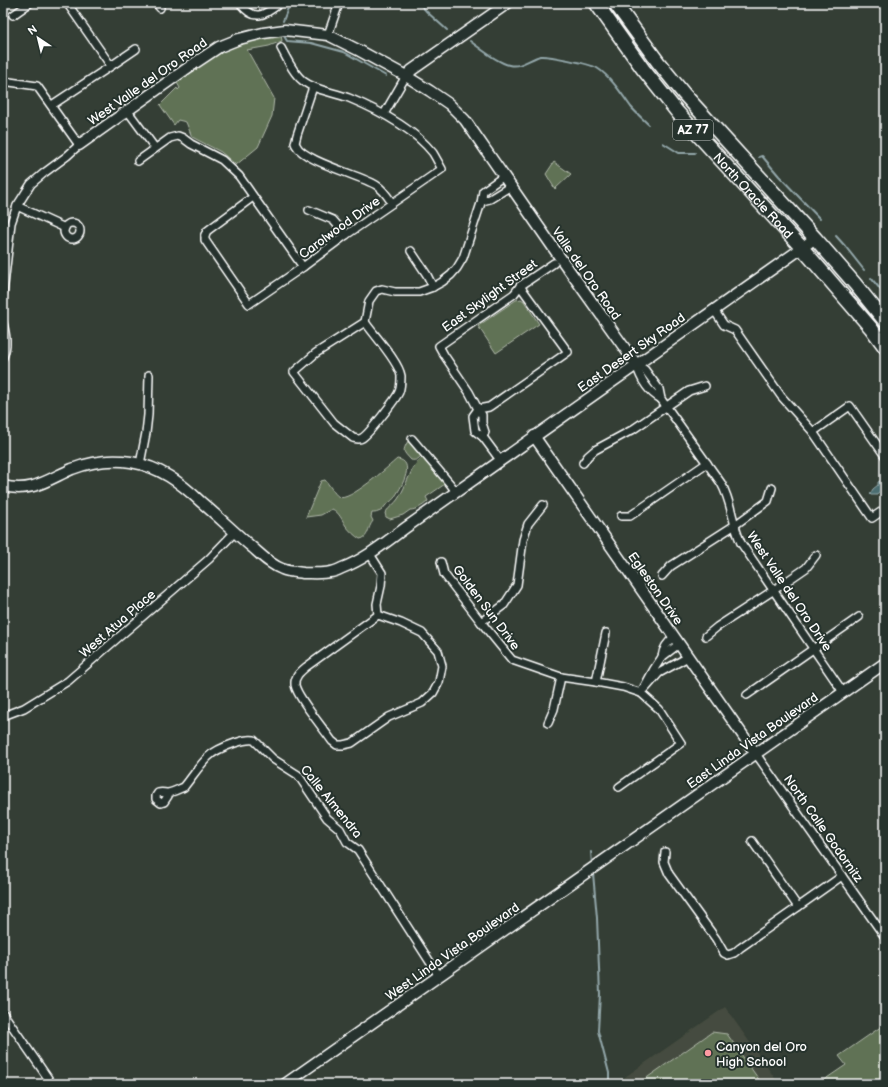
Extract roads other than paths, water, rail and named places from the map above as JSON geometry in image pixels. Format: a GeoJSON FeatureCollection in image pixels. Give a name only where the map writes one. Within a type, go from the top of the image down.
{"type":"FeatureCollection","features":[{"type":"Feature","properties":{"kind":"highway","name":"North Oracle Road"},"geometry":{"type":"LineString","coordinates":[[596,3],[643,69],[678,113],[802,248],[885,346]]}},
{"type":"Feature","properties":{"kind":"highway","name":"North Oracle Road"},"geometry":{"type":"LineString","coordinates":[[615,3],[658,62],[684,94],[815,238],[885,321]]}},
{"type":"Feature","properties":{"kind":"street"},"geometry":{"type":"LineString","coordinates":[[13,15],[30,3]]}},
{"type":"Feature","properties":{"kind":"street"},"geometry":{"type":"LineString","coordinates":[[67,3],[111,66]]}},
{"type":"Feature","properties":{"kind":"street"},"geometry":{"type":"LineString","coordinates":[[240,3],[249,13],[259,16],[270,12],[280,3]]}},
{"type":"Feature","properties":{"kind":"street"},"geometry":{"type":"LineString","coordinates":[[328,35],[339,3]]}},
{"type":"Feature","properties":{"kind":"street"},"geometry":{"type":"LineString","coordinates":[[281,48],[302,80],[312,87],[349,98],[384,114],[406,76],[412,70],[508,3]]}},
{"type":"Feature","properties":{"kind":"street","name":"West Valle del Oro Road"},"geometry":{"type":"LineString","coordinates":[[3,294],[11,223],[17,206],[31,184],[79,145],[218,47],[239,39],[263,33],[285,30],[328,35],[406,76],[449,104],[465,120],[518,196]]}},
{"type":"Feature","properties":{"kind":"street"},"geometry":{"type":"LineString","coordinates":[[52,105],[136,49]]}},
{"type":"Feature","properties":{"kind":"street"},"geometry":{"type":"LineString","coordinates":[[3,80],[37,86],[52,105],[79,145]]}},
{"type":"Feature","properties":{"kind":"street"},"geometry":{"type":"LineString","coordinates":[[312,87],[296,135],[294,146],[303,154],[343,172],[364,179],[377,186],[392,203]]}},
{"type":"Feature","properties":{"kind":"street"},"geometry":{"type":"LineString","coordinates":[[127,110],[155,148]]}},
{"type":"Feature","properties":{"kind":"street","name":"Carolwood Drive"},"geometry":{"type":"LineString","coordinates":[[253,197],[204,234],[206,243],[249,304],[442,169],[433,153],[414,133],[384,114]]}},
{"type":"Feature","properties":{"kind":"street"},"geometry":{"type":"LineString","coordinates":[[138,161],[176,135],[222,160],[239,176],[303,267]]}},
{"type":"Feature","properties":{"kind":"street"},"geometry":{"type":"LineString","coordinates":[[365,322],[398,368],[401,376],[401,383],[399,391],[392,402],[366,436],[361,439],[357,439],[353,438],[334,423],[294,372],[316,353],[365,322],[369,301],[376,291],[382,289],[395,292],[418,292],[433,287],[451,275],[464,258],[482,201],[483,191],[504,176]]}},
{"type":"Feature","properties":{"kind":"street"},"geometry":{"type":"LineString","coordinates":[[482,201],[490,199],[511,186]]}},
{"type":"Feature","properties":{"kind":"street","name":"Valle del Oro Road"},"geometry":{"type":"LineString","coordinates":[[518,196],[636,364]]}},
{"type":"Feature","properties":{"kind":"street"},"geometry":{"type":"LineString","coordinates":[[17,206],[65,228]]}},
{"type":"Feature","properties":{"kind":"street"},"geometry":{"type":"LineString","coordinates":[[309,210],[333,220],[346,235]]}},
{"type":"Feature","properties":{"kind":"street","name":"East Desert Sky Road"},"geometry":{"type":"LineString","coordinates":[[3,486],[19,488],[37,485],[82,466],[103,462],[120,461],[140,464],[178,481],[266,560],[282,569],[297,572],[332,572],[349,566],[370,554],[500,460],[815,238]]}},
{"type":"Feature","properties":{"kind":"street"},"geometry":{"type":"LineString","coordinates":[[411,251],[433,287]]}},
{"type":"Feature","properties":{"kind":"street","name":"East Skylight Street"},"geometry":{"type":"LineString","coordinates":[[478,409],[469,392],[439,346],[514,294],[520,286],[554,263]]}},
{"type":"Feature","properties":{"kind":"street"},"geometry":{"type":"LineString","coordinates":[[500,460],[483,437],[475,431],[473,416],[478,409],[490,407],[568,352],[520,286]]}},
{"type":"Feature","properties":{"kind":"street"},"geometry":{"type":"LineString","coordinates":[[714,310],[724,325],[735,330],[781,396],[813,432],[872,518],[885,509]]}},
{"type":"Feature","properties":{"kind":"street"},"geometry":{"type":"LineString","coordinates":[[3,323],[7,337],[6,350],[3,357]]}},
{"type":"Feature","properties":{"kind":"street","name":"West Valle del Oro Drive"},"geometry":{"type":"LineString","coordinates":[[636,364],[645,370],[659,389],[661,399],[724,487],[737,535],[741,543],[843,692]]}},
{"type":"Feature","properties":{"kind":"street"},"geometry":{"type":"LineString","coordinates":[[140,464],[148,421],[149,375]]}},
{"type":"Feature","properties":{"kind":"street"},"geometry":{"type":"LineString","coordinates":[[583,463],[595,450],[632,430],[689,390],[705,386]]}},
{"type":"Feature","properties":{"kind":"street"},"geometry":{"type":"LineString","coordinates":[[813,432],[850,406],[885,456]]}},
{"type":"Feature","properties":{"kind":"street","name":"Egleston Drive"},"geometry":{"type":"LineString","coordinates":[[534,436],[756,754]]}},
{"type":"Feature","properties":{"kind":"street"},"geometry":{"type":"LineString","coordinates":[[412,439],[459,490]]}},
{"type":"Feature","properties":{"kind":"street"},"geometry":{"type":"LineString","coordinates":[[621,516],[630,516],[707,463]]}},
{"type":"Feature","properties":{"kind":"street"},"geometry":{"type":"LineString","coordinates":[[662,576],[671,566],[735,525],[768,501],[772,488]]}},
{"type":"Feature","properties":{"kind":"street"},"geometry":{"type":"LineString","coordinates":[[481,622],[504,605],[517,585],[523,540],[528,524],[543,505]]}},
{"type":"Feature","properties":{"kind":"street","name":"West Atua Place"},"geometry":{"type":"LineString","coordinates":[[3,716],[24,708],[68,681],[208,559],[234,532]]}},
{"type":"Feature","properties":{"kind":"street"},"geometry":{"type":"LineString","coordinates":[[370,554],[382,573],[377,604],[378,615]]}},
{"type":"Feature","properties":{"kind":"street"},"geometry":{"type":"LineString","coordinates":[[706,636],[717,627],[806,568],[816,555]]}},
{"type":"Feature","properties":{"kind":"street","name":"Golden Sun Drive"},"geometry":{"type":"LineString","coordinates":[[441,562],[444,574],[512,660],[561,677],[624,687],[641,693],[659,709],[681,743],[619,787]]}},
{"type":"Feature","properties":{"kind":"street"},"geometry":{"type":"LineString","coordinates":[[378,615],[401,623],[422,634],[438,651],[442,666],[439,682],[433,693],[422,703],[389,717],[352,743],[343,745],[337,744],[332,741],[299,694],[295,684],[297,674],[378,615]]}},
{"type":"Feature","properties":{"kind":"street"},"geometry":{"type":"LineString","coordinates":[[747,695],[859,617]]}},
{"type":"Feature","properties":{"kind":"street"},"geometry":{"type":"LineString","coordinates":[[596,682],[606,633]]}},
{"type":"Feature","properties":{"kind":"street"},"geometry":{"type":"LineString","coordinates":[[641,693],[662,657],[677,640]]}},
{"type":"Feature","properties":{"kind":"street"},"geometry":{"type":"LineString","coordinates":[[662,657],[673,665]]}},
{"type":"Feature","properties":{"kind":"street"},"geometry":{"type":"LineString","coordinates":[[641,693],[651,684],[659,673],[688,657]]}},
{"type":"Feature","properties":{"kind":"street","name":"East Linda Vista Boulevard"},"geometry":{"type":"LineString","coordinates":[[634,839],[885,663]]}},
{"type":"Feature","properties":{"kind":"street"},"geometry":{"type":"LineString","coordinates":[[548,723],[554,709],[561,677]]}},
{"type":"Feature","properties":{"kind":"street","name":"Calle Almendra"},"geometry":{"type":"LineString","coordinates":[[167,793],[184,787],[208,757],[215,752],[228,745],[254,740],[273,759],[298,775],[327,818],[340,829],[347,842],[358,850],[439,976]]}},
{"type":"Feature","properties":{"kind":"street","name":"North Calle Godornitz"},"geometry":{"type":"LineString","coordinates":[[756,754],[885,937]]}},
{"type":"Feature","properties":{"kind":"street","name":"West Linda Vista Boulevard"},"geometry":{"type":"LineString","coordinates":[[285,1084],[634,839]]}},
{"type":"Feature","properties":{"kind":"street"},"geometry":{"type":"LineString","coordinates":[[752,841],[798,907]]}},
{"type":"Feature","properties":{"kind":"street"},"geometry":{"type":"LineString","coordinates":[[665,852],[664,862],[669,874],[716,939],[724,953],[728,955],[734,953],[842,876]]}},
{"type":"Feature","properties":{"kind":"street"},"geometry":{"type":"LineString","coordinates":[[3,1012],[52,1084]]}},
{"type":"Feature","properties":{"kind":"water"},"geometry":{"type":"Polygon","coordinates":[[[882,480],[885,484],[885,489],[880,491],[877,495],[871,495],[870,494],[873,489],[878,485],[878,482],[882,480]]]}},
{"type":"Feature","properties":{"kind":"waterway"},"geometry":{"type":"LineString","coordinates":[[283,21],[290,3]]}},
{"type":"Feature","properties":{"kind":"waterway"},"geometry":{"type":"LineString","coordinates":[[419,3],[447,30]]}},
{"type":"Feature","properties":{"kind":"waterway"},"geometry":{"type":"LineString","coordinates":[[284,36],[287,41],[311,43],[344,52],[386,76]]}},
{"type":"Feature","properties":{"kind":"waterway"},"geometry":{"type":"LineString","coordinates":[[470,41],[494,58],[513,66],[525,63],[540,56],[560,58],[593,66],[611,81],[631,107],[648,124]]}},
{"type":"Feature","properties":{"kind":"waterway"},"geometry":{"type":"LineString","coordinates":[[663,143],[679,153],[695,153]]}},
{"type":"Feature","properties":{"kind":"waterway"},"geometry":{"type":"LineString","coordinates":[[759,157],[762,156],[820,219]]}},
{"type":"Feature","properties":{"kind":"waterway"},"geometry":{"type":"LineString","coordinates":[[836,236],[864,270]]}},
{"type":"Feature","properties":{"kind":"waterway"},"geometry":{"type":"LineString","coordinates":[[871,278],[885,295]]}},
{"type":"Feature","properties":{"kind":"waterway"},"geometry":{"type":"LineString","coordinates":[[591,852],[592,864]]}},
{"type":"Feature","properties":{"kind":"waterway"},"geometry":{"type":"LineString","coordinates":[[593,873],[597,918],[600,994],[598,1031],[609,1073],[609,1084]]}},
{"type":"Feature","properties":{"kind":"place","name":"Canyon del Oro High School"},"geometry":{"type":"Point","coordinates":[708,1053]}}]}
